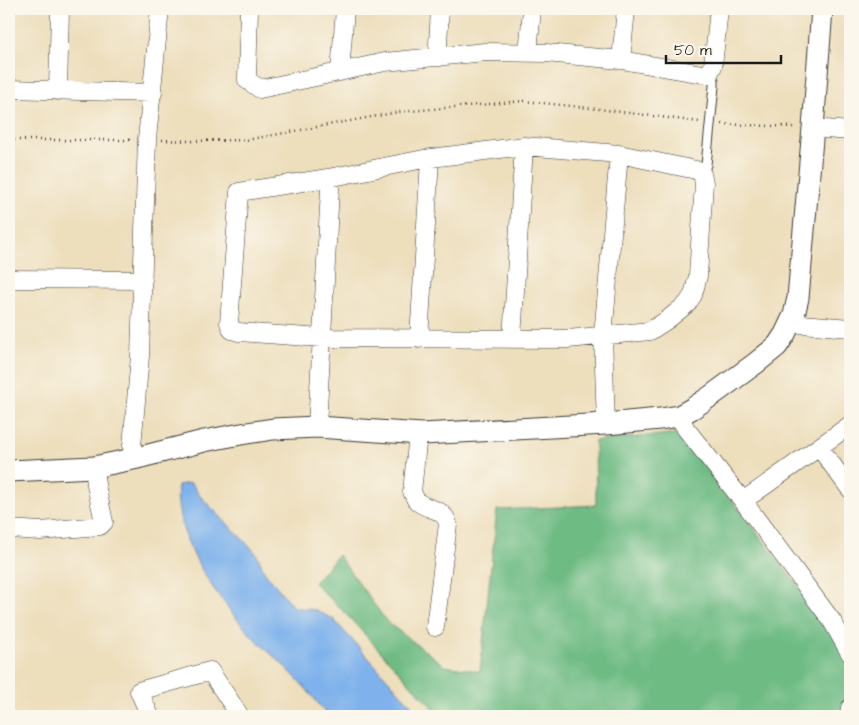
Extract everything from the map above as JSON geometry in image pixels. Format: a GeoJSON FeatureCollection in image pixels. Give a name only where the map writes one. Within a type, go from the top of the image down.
{"type":"FeatureCollection","features":[{"type":"Feature","properties":{"kind":"street"},"geometry":{"type":"LineString","coordinates":[[58,91],[60,9]]}},
{"type":"Feature","properties":{"kind":"street"},"geometry":{"type":"LineString","coordinates":[[133,459],[132,446],[140,356],[147,139],[160,9]]}},
{"type":"Feature","properties":{"kind":"street"},"geometry":{"type":"LineString","coordinates":[[249,9],[247,80],[260,89],[386,62],[485,52],[546,53],[621,60],[709,74],[713,66],[719,9]]}},
{"type":"Feature","properties":{"kind":"street"},"geometry":{"type":"LineString","coordinates":[[340,72],[346,9]]}},
{"type":"Feature","properties":{"kind":"street"},"geometry":{"type":"LineString","coordinates":[[440,9],[438,44],[440,57]]}},
{"type":"Feature","properties":{"kind":"street"},"geometry":{"type":"LineString","coordinates":[[528,53],[532,9]]}},
{"type":"Feature","properties":{"kind":"street"},"geometry":{"type":"LineString","coordinates":[[621,60],[626,9]]}},
{"type":"Feature","properties":{"kind":"street"},"geometry":{"type":"LineString","coordinates":[[9,471],[94,468],[204,441],[273,429],[317,427],[418,434],[606,424],[660,419],[679,416],[694,408],[777,346],[794,315],[798,298],[822,9]]}},
{"type":"Feature","properties":{"kind":"street"},"geometry":{"type":"LineString","coordinates":[[9,89],[153,93]]}},
{"type":"Feature","properties":{"kind":"street"},"geometry":{"type":"LineString","coordinates":[[813,128],[850,131]]}},
{"type":"Feature","properties":{"kind":"street"},"geometry":{"type":"LineString","coordinates":[[512,339],[524,146]]}},
{"type":"Feature","properties":{"kind":"street"},"geometry":{"type":"LineString","coordinates":[[524,146],[619,154],[696,170],[702,174],[704,183],[698,276],[693,295],[687,304],[650,331],[568,339],[322,338],[239,332],[232,330],[229,323],[239,192],[430,159],[524,146]]}},
{"type":"Feature","properties":{"kind":"street"},"geometry":{"type":"LineString","coordinates":[[606,424],[603,336],[619,154]]}},
{"type":"Feature","properties":{"kind":"street"},"geometry":{"type":"LineString","coordinates":[[419,339],[430,159]]}},
{"type":"Feature","properties":{"kind":"street"},"geometry":{"type":"LineString","coordinates":[[317,427],[330,189],[328,178]]}},
{"type":"Feature","properties":{"kind":"street"},"geometry":{"type":"LineString","coordinates":[[9,279],[143,280]]}},
{"type":"Feature","properties":{"kind":"street"},"geometry":{"type":"LineString","coordinates":[[790,322],[850,328]]}},
{"type":"Feature","properties":{"kind":"street"},"geometry":{"type":"LineString","coordinates":[[679,416],[686,429],[832,621],[850,653]]}},
{"type":"Feature","properties":{"kind":"street"},"geometry":{"type":"LineString","coordinates":[[743,502],[850,424]]}},
{"type":"Feature","properties":{"kind":"street"},"geometry":{"type":"LineString","coordinates":[[418,434],[412,492],[415,499],[421,504],[442,513],[448,524],[435,627]]}},
{"type":"Feature","properties":{"kind":"street"},"geometry":{"type":"LineString","coordinates":[[819,447],[850,489]]}},
{"type":"Feature","properties":{"kind":"street"},"geometry":{"type":"LineString","coordinates":[[9,529],[40,531],[100,526],[104,522],[94,468]]}},
{"type":"Feature","properties":{"kind":"street"},"geometry":{"type":"LineString","coordinates":[[150,716],[139,691],[210,671],[240,716]]}},
{"type":"Feature","properties":{"kind":"street"},"geometry":{"type":"LineString","coordinates":[[849,716],[850,708]]}},
{"type":"Feature","properties":{"kind":"lane"},"geometry":{"type":"LineString","coordinates":[[702,174],[706,165],[714,86],[714,80],[709,74]]}},
{"type":"Feature","properties":{"kind":"path"},"geometry":{"type":"LineString","coordinates":[[9,140],[246,140],[399,112],[524,101],[710,124],[813,128]]}},
{"type":"Feature","properties":{"kind":"green space"},"geometry":{"type":"Polygon","coordinates":[[[680,433],[828,624],[849,661],[850,681],[844,716],[440,716],[344,612],[314,583],[338,555],[387,622],[445,666],[480,671],[497,510],[596,505],[595,441],[680,433]]]}},
{"type":"Feature","properties":{"kind":"water"},"geometry":{"type":"Polygon","coordinates":[[[191,483],[200,496],[256,553],[264,571],[293,607],[316,610],[334,620],[421,716],[328,716],[294,675],[252,636],[239,621],[212,586],[200,566],[182,526],[178,505],[178,485],[191,483]]]}}]}
